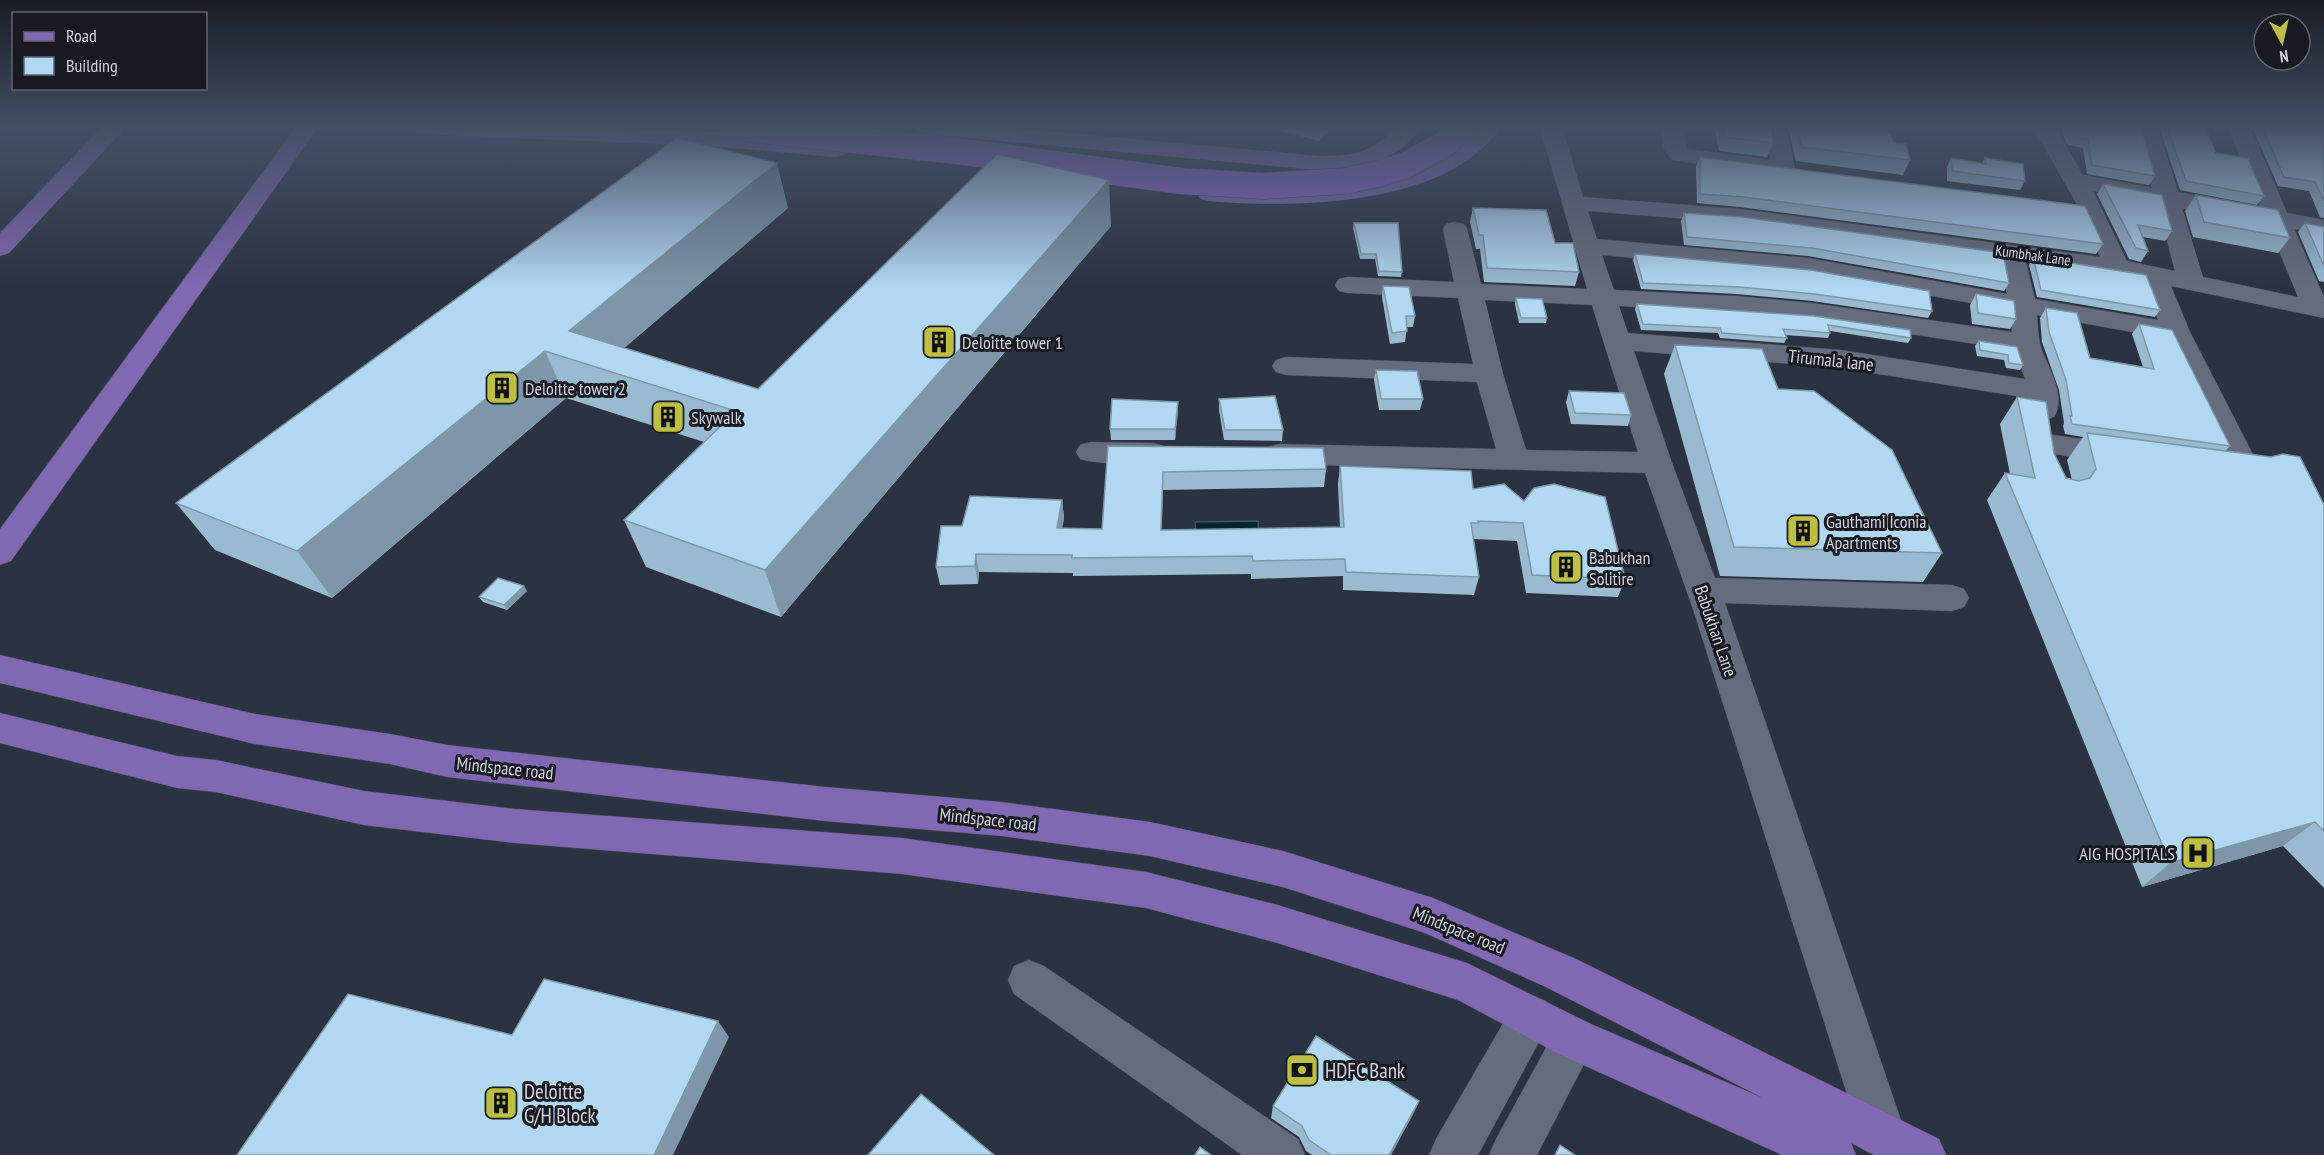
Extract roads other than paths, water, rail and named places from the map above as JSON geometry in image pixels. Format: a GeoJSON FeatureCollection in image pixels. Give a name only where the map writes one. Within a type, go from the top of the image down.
{"type":"FeatureCollection","features":[{"type":"Feature","properties":{"kind":"highway"},"geometry":{"type":"LineString","coordinates":[[1181,181],[1263,186],[1333,181]]}},
{"type":"Feature","properties":{"kind":"main road"},"geometry":{"type":"LineString","coordinates":[[0,248],[64,181]]}},
{"type":"Feature","properties":{"kind":"main road"},"geometry":{"type":"LineString","coordinates":[[0,553],[268,181]]}},
{"type":"Feature","properties":{"kind":"main road"},"geometry":{"type":"LineString","coordinates":[[1108,181],[1260,199],[1319,196],[1385,186],[1401,181]]}},
{"type":"Feature","properties":{"kind":"main road","name":"Mindspace road"},"geometry":{"type":"LineString","coordinates":[[0,669],[255,729],[390,749],[447,761],[825,804],[1002,819],[1150,839],[1283,869],[1433,917],[1561,973],[1903,1145]]}},
{"type":"Feature","properties":{"kind":"main road"},"geometry":{"type":"LineString","coordinates":[[0,728],[177,772],[216,776],[364,808],[515,826],[902,856],[1146,890],[1274,923],[1467,983],[1575,1039],[1743,1112],[1833,1155]]}},
{"type":"Feature","properties":{"kind":"street","name":"Babukhan Lane"},"geometry":{"type":"LineString","coordinates":[[1567,181],[1657,462],[1903,1145]]}},
{"type":"Feature","properties":{"kind":"street"},"geometry":{"type":"LineString","coordinates":[[2075,181],[2091,208],[2117,267]]}},
{"type":"Feature","properties":{"kind":"street"},"geometry":{"type":"LineString","coordinates":[[2078,181],[2169,203],[2324,227]]}},
{"type":"Feature","properties":{"kind":"street"},"geometry":{"type":"LineString","coordinates":[[2163,181],[2191,281]]}},
{"type":"Feature","properties":{"kind":"street"},"geometry":{"type":"LineString","coordinates":[[2262,181],[2320,309]]}},
{"type":"Feature","properties":{"kind":"street","name":"Kumbhak Lane"},"geometry":{"type":"LineString","coordinates":[[1573,203],[1740,216],[2117,267],[2320,309]]}},
{"type":"Feature","properties":{"kind":"street"},"geometry":{"type":"LineString","coordinates":[[2068,205],[2091,208]]}},
{"type":"Feature","properties":{"kind":"street"},"geometry":{"type":"LineString","coordinates":[[1455,229],[1489,374],[1514,459]]}},
{"type":"Feature","properties":{"kind":"street"},"geometry":{"type":"LineString","coordinates":[[1586,246],[1808,266],[2176,332]]}},
{"type":"Feature","properties":{"kind":"street"},"geometry":{"type":"LineString","coordinates":[[2011,252],[2023,306],[2026,344],[2043,390],[2046,444],[2053,475]]}},
{"type":"Feature","properties":{"kind":"street"},"geometry":{"type":"LineString","coordinates":[[2153,273],[2176,332],[2247,472],[2211,467]]}},
{"type":"Feature","properties":{"kind":"street"},"geometry":{"type":"LineString","coordinates":[[1348,285],[1736,304],[1812,311],[2026,344]]}},
{"type":"Feature","properties":{"kind":"street","name":"Tirumala lane"},"geometry":{"type":"LineString","coordinates":[[1617,341],[1841,359],[2043,390]]}},
{"type":"Feature","properties":{"kind":"street"},"geometry":{"type":"LineString","coordinates":[[1286,366],[1489,374]]}},
{"type":"Feature","properties":{"kind":"street"},"geometry":{"type":"LineString","coordinates":[[2046,444],[2140,457]]}},
{"type":"Feature","properties":{"kind":"street"},"geometry":{"type":"LineString","coordinates":[[1091,452],[1182,453]]}},
{"type":"Feature","properties":{"kind":"street"},"geometry":{"type":"LineString","coordinates":[[1250,453],[1657,462]]}},
{"type":"Feature","properties":{"kind":"street"},"geometry":{"type":"LineString","coordinates":[[1702,590],[1952,598]]}},
{"type":"Feature","properties":{"kind":"street"},"geometry":{"type":"LineString","coordinates":[[1029,980],[1282,1155]]}},
{"type":"Feature","properties":{"kind":"street"},"geometry":{"type":"LineString","coordinates":[[1452,1155],[1531,1016]]}},
{"type":"Feature","properties":{"kind":"street"},"geometry":{"type":"LineString","coordinates":[[1512,1155],[1575,1039]]}},
{"type":"Feature","properties":{"kind":"place","name":"Deloitte tower 1"},"geometry":{"type":"Point","coordinates":[939,342]}},
{"type":"Feature","properties":{"kind":"place","name":"Deloitte tower 2"},"geometry":{"type":"Point","coordinates":[502,388]}},
{"type":"Feature","properties":{"kind":"place","name":"Skywalk"},"geometry":{"type":"Point","coordinates":[668,417]}},
{"type":"Feature","properties":{"kind":"place","name":"Gauthami Iconia Apartments"},"geometry":{"type":"Point","coordinates":[1803,531]}},
{"type":"Feature","properties":{"kind":"place","name":"Babukhan Solitire"},"geometry":{"type":"Point","coordinates":[1566,567]}},
{"type":"Feature","properties":{"kind":"place","name":"AIG HOSPITALS"},"geometry":{"type":"Point","coordinates":[2198,853]}},
{"type":"Feature","properties":{"kind":"place","name":"HDFC Bank"},"geometry":{"type":"Point","coordinates":[1302,1070]}},
{"type":"Feature","properties":{"kind":"place","name":"Deloitte G/H Block"},"geometry":{"type":"Point","coordinates":[501,1103]}}]}
